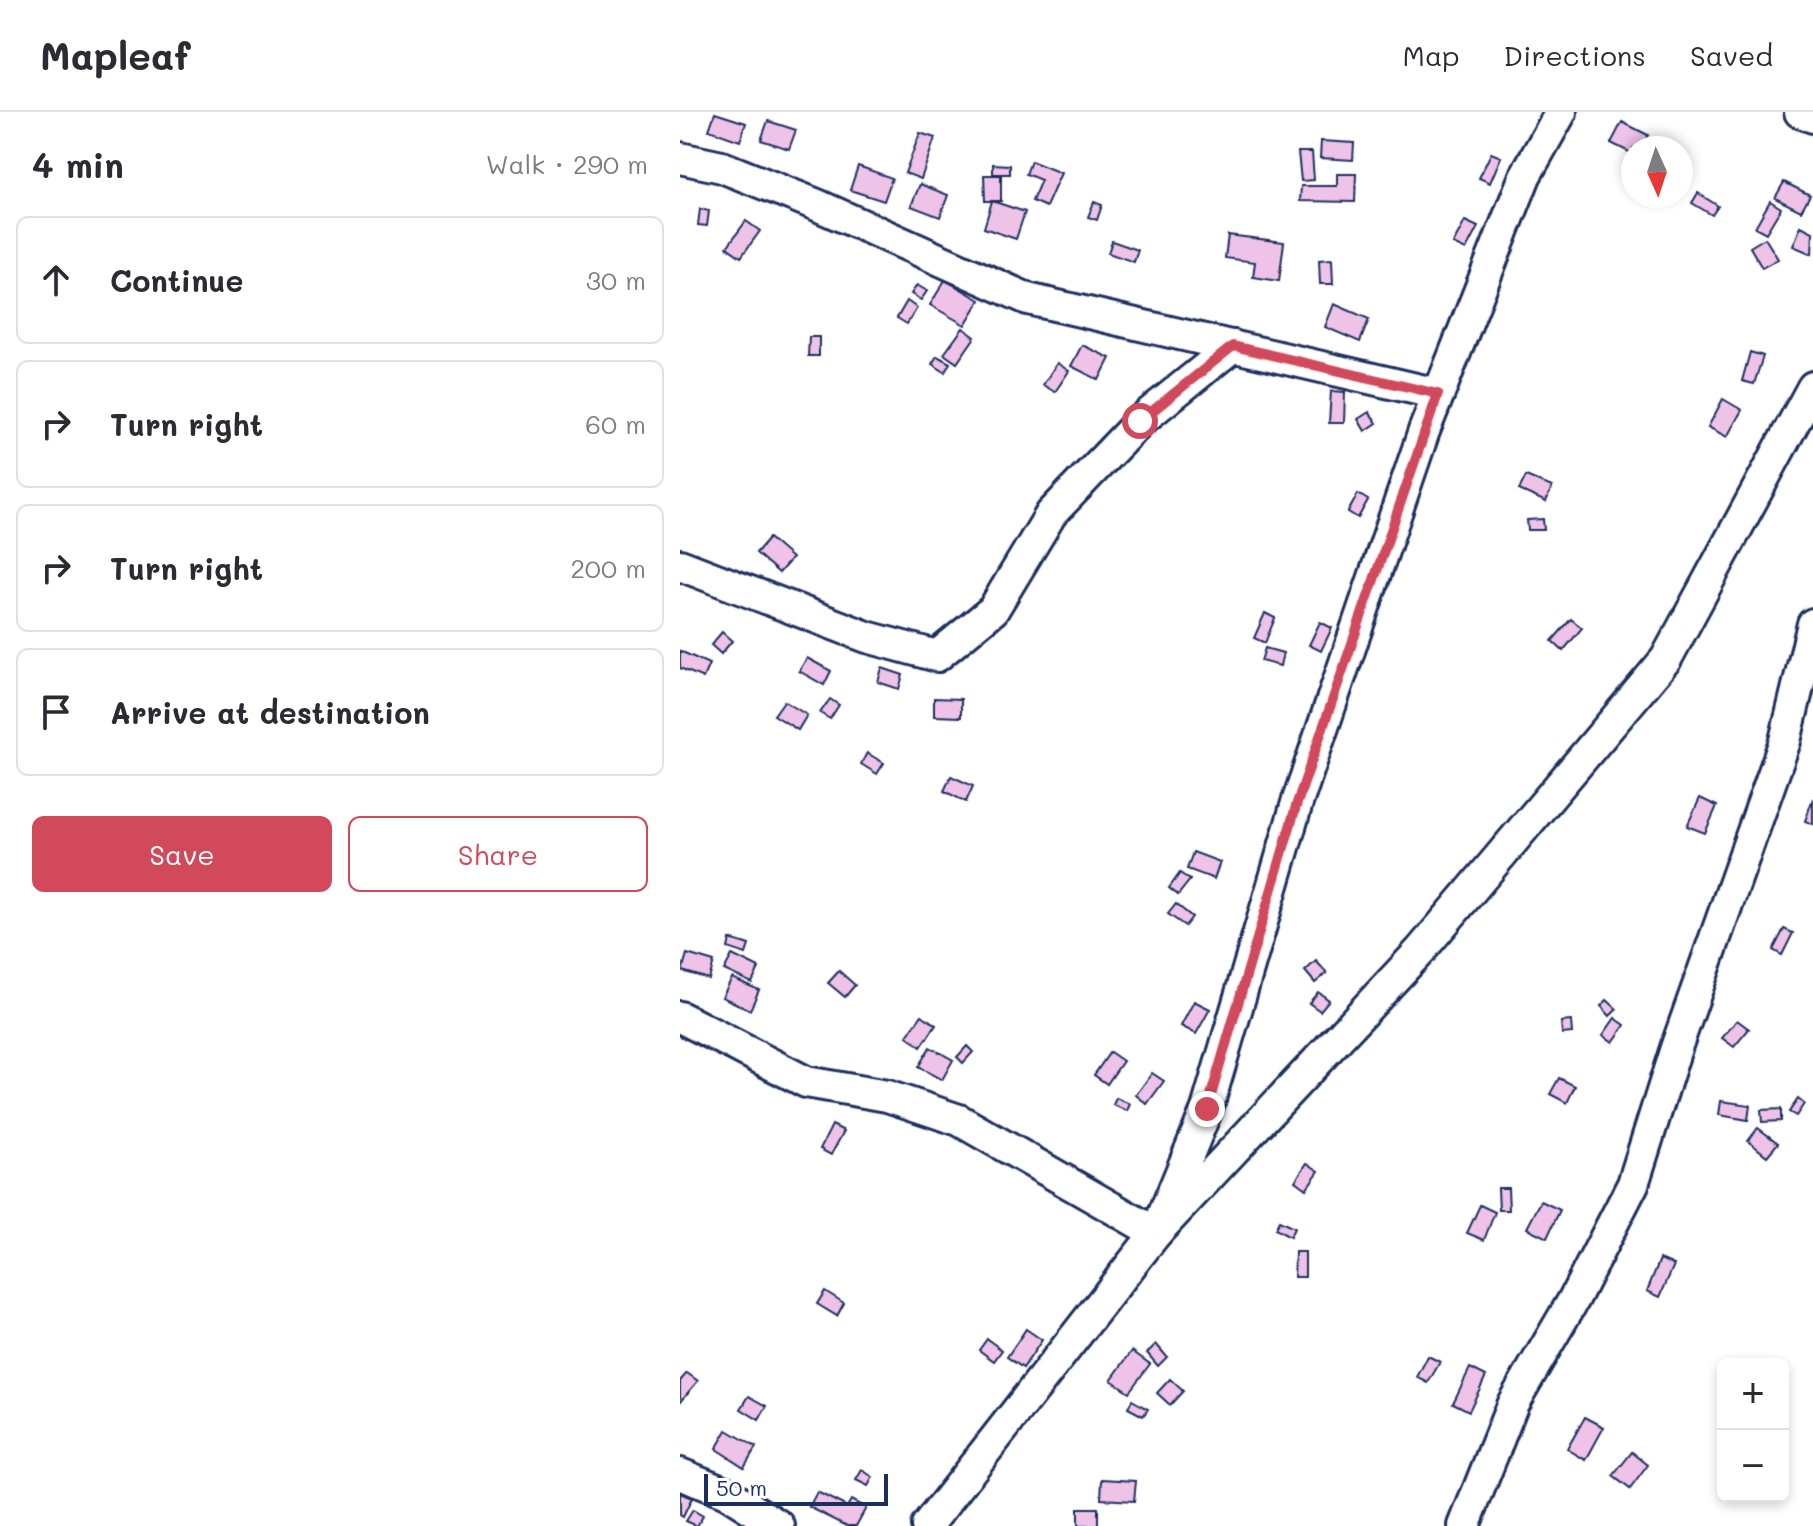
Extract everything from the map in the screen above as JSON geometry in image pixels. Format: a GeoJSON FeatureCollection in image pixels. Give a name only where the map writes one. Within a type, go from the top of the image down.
{"type":"FeatureCollection","features":[{"type":"Feature","properties":{"kind":"street"},"geometry":{"type":"LineString","coordinates":[[1156,1233],[1207,1109],[1297,803],[1438,394],[1525,176],[1561,112]]}},
{"type":"Feature","properties":{"kind":"street"},"geometry":{"type":"LineString","coordinates":[[1800,112],[1813,117]]}},
{"type":"Feature","properties":{"kind":"street"},"geometry":{"type":"LineString","coordinates":[[680,158],[722,167],[817,205],[1028,299],[1438,394]]}},
{"type":"Feature","properties":{"kind":"street"},"geometry":{"type":"LineString","coordinates":[[680,565],[867,637],[937,656],[993,610],[1051,514],[1071,493],[1140,421],[1233,346]]}},
{"type":"Feature","properties":{"kind":"street"},"geometry":{"type":"LineString","coordinates":[[927,1526],[1156,1233],[1421,950],[1666,659],[1769,474],[1813,387]]}},
{"type":"Feature","properties":{"kind":"street"},"geometry":{"type":"LineString","coordinates":[[1464,1526],[1513,1403],[1574,1299],[1633,1184],[1676,1048],[1785,741],[1813,624]]}},
{"type":"Feature","properties":{"kind":"street"},"geometry":{"type":"LineString","coordinates":[[680,1017],[806,1082],[887,1096],[959,1120],[1156,1233]]}},
{"type":"Feature","properties":{"kind":"street"},"geometry":{"type":"LineString","coordinates":[[680,1474],[727,1493],[779,1526]]}},
{"type":"Feature","properties":{"kind":"building"},"geometry":{"type":"Polygon","coordinates":[[[715,113],[746,123],[740,141],[709,130],[715,113]]]}},
{"type":"Feature","properties":{"kind":"building"},"geometry":{"type":"Polygon","coordinates":[[[768,121],[796,130],[789,149],[761,140],[768,121]]]}},
{"type":"Feature","properties":{"kind":"building"},"geometry":{"type":"Polygon","coordinates":[[[1622,122],[1648,135],[1621,136],[1621,148],[1611,143],[1622,122]]]}},
{"type":"Feature","properties":{"kind":"building"},"geometry":{"type":"Polygon","coordinates":[[[920,133],[935,138],[921,179],[905,173],[920,133]]]}},
{"type":"Feature","properties":{"kind":"building"},"geometry":{"type":"Polygon","coordinates":[[[1321,141],[1354,143],[1353,160],[1320,158],[1321,141]]]}},
{"type":"Feature","properties":{"kind":"building"},"geometry":{"type":"Polygon","coordinates":[[[1298,152],[1312,152],[1314,180],[1301,181],[1298,152]]]}},
{"type":"Feature","properties":{"kind":"building"},"geometry":{"type":"Polygon","coordinates":[[[1491,153],[1501,157],[1490,183],[1479,178],[1491,153]]]}},
{"type":"Feature","properties":{"kind":"building"},"geometry":{"type":"Polygon","coordinates":[[[1031,161],[1061,173],[1046,207],[1032,201],[1041,180],[1026,174],[1031,161]]]}},
{"type":"Feature","properties":{"kind":"building"},"geometry":{"type":"Polygon","coordinates":[[[993,164],[1010,165],[1010,174],[993,174],[993,164]]]}},
{"type":"Feature","properties":{"kind":"building"},"geometry":{"type":"Polygon","coordinates":[[[858,166],[892,178],[884,201],[850,190],[858,166]]]}},
{"type":"Feature","properties":{"kind":"building"},"geometry":{"type":"Polygon","coordinates":[[[1337,174],[1356,174],[1355,202],[1300,201],[1301,186],[1337,186],[1337,174]]]}},
{"type":"Feature","properties":{"kind":"building"},"geometry":{"type":"Polygon","coordinates":[[[984,175],[1001,175],[1001,201],[985,201],[984,175]]]}},
{"type":"Feature","properties":{"kind":"building"},"geometry":{"type":"Polygon","coordinates":[[[1784,182],[1810,195],[1801,211],[1775,198],[1784,182]]]}},
{"type":"Feature","properties":{"kind":"building"},"geometry":{"type":"Polygon","coordinates":[[[920,184],[948,195],[940,217],[911,206],[920,184]]]}},
{"type":"Feature","properties":{"kind":"building"},"geometry":{"type":"Polygon","coordinates":[[[1698,193],[1718,206],[1712,215],[1693,201],[1698,193]]]}},
{"type":"Feature","properties":{"kind":"building"},"geometry":{"type":"Polygon","coordinates":[[[992,201],[1025,212],[1016,239],[984,228],[992,201]]]}},
{"type":"Feature","properties":{"kind":"building"},"geometry":{"type":"Polygon","coordinates":[[[1770,201],[1781,208],[1766,233],[1755,227],[1770,201]]]}},
{"type":"Feature","properties":{"kind":"building"},"geometry":{"type":"Polygon","coordinates":[[[1094,202],[1102,205],[1097,220],[1088,217],[1094,202]]]}},
{"type":"Feature","properties":{"kind":"building"},"geometry":{"type":"Polygon","coordinates":[[[700,209],[709,211],[707,226],[698,225],[700,209]]]}},
{"type":"Feature","properties":{"kind":"building"},"geometry":{"type":"Polygon","coordinates":[[[746,221],[760,231],[741,257],[727,247],[746,221]]]}},
{"type":"Feature","properties":{"kind":"building"},"geometry":{"type":"Polygon","coordinates":[[[1465,221],[1478,227],[1466,250],[1453,244],[1465,221]]]}},
{"type":"Feature","properties":{"kind":"building"},"geometry":{"type":"Polygon","coordinates":[[[1801,226],[1813,232],[1812,254],[1793,246],[1801,226]]]}},
{"type":"Feature","properties":{"kind":"building"},"geometry":{"type":"Polygon","coordinates":[[[1228,235],[1284,242],[1279,281],[1253,277],[1255,262],[1225,258],[1228,235]]]}},
{"type":"Feature","properties":{"kind":"building"},"geometry":{"type":"Polygon","coordinates":[[[1765,238],[1778,259],[1762,268],[1750,247],[1765,238]]]}},
{"type":"Feature","properties":{"kind":"building"},"geometry":{"type":"Polygon","coordinates":[[[1112,241],[1138,250],[1134,262],[1108,253],[1112,241]]]}},
{"type":"Feature","properties":{"kind":"building"},"geometry":{"type":"Polygon","coordinates":[[[1332,259],[1333,284],[1320,284],[1319,260],[1332,259]]]}},
{"type":"Feature","properties":{"kind":"building"},"geometry":{"type":"Polygon","coordinates":[[[945,280],[980,300],[965,325],[930,305],[945,280]]]}},
{"type":"Feature","properties":{"kind":"building"},"geometry":{"type":"Polygon","coordinates":[[[917,285],[927,291],[921,300],[911,294],[917,285]]]}},
{"type":"Feature","properties":{"kind":"building"},"geometry":{"type":"Polygon","coordinates":[[[907,301],[917,308],[907,324],[897,318],[907,301]]]}},
{"type":"Feature","properties":{"kind":"building"},"geometry":{"type":"Polygon","coordinates":[[[1334,304],[1369,319],[1360,342],[1325,327],[1334,304]]]}},
{"type":"Feature","properties":{"kind":"building"},"geometry":{"type":"Polygon","coordinates":[[[963,328],[975,337],[957,363],[944,354],[963,328]]]}},
{"type":"Feature","properties":{"kind":"building"},"geometry":{"type":"Polygon","coordinates":[[[809,337],[819,337],[819,356],[808,356],[809,337]]]}},
{"type":"Feature","properties":{"kind":"building"},"geometry":{"type":"Polygon","coordinates":[[[1082,345],[1110,358],[1099,380],[1071,366],[1082,345]]]}},
{"type":"Feature","properties":{"kind":"building"},"geometry":{"type":"Polygon","coordinates":[[[1750,352],[1763,356],[1754,384],[1742,381],[1750,352]]]}},
{"type":"Feature","properties":{"kind":"building"},"geometry":{"type":"Polygon","coordinates":[[[937,356],[950,363],[945,372],[932,364],[937,356]]]}},
{"type":"Feature","properties":{"kind":"building"},"geometry":{"type":"Polygon","coordinates":[[[1057,363],[1069,371],[1055,392],[1043,385],[1057,363]]]}},
{"type":"Feature","properties":{"kind":"building"},"geometry":{"type":"Polygon","coordinates":[[[1331,391],[1345,392],[1344,423],[1329,423],[1331,391]]]}},
{"type":"Feature","properties":{"kind":"building"},"geometry":{"type":"Polygon","coordinates":[[[1723,399],[1742,410],[1727,437],[1708,427],[1723,399]]]}},
{"type":"Feature","properties":{"kind":"building"},"geometry":{"type":"Polygon","coordinates":[[[1369,412],[1377,423],[1365,431],[1358,419],[1369,412]]]}},
{"type":"Feature","properties":{"kind":"building"},"geometry":{"type":"Polygon","coordinates":[[[1526,476],[1552,487],[1546,502],[1519,490],[1526,476]]]}},
{"type":"Feature","properties":{"kind":"building"},"geometry":{"type":"Polygon","coordinates":[[[1358,494],[1368,500],[1358,518],[1348,512],[1358,494]]]}},
{"type":"Feature","properties":{"kind":"building"},"geometry":{"type":"Polygon","coordinates":[[[1543,519],[1544,530],[1528,530],[1527,520],[1543,519]]]}},
{"type":"Feature","properties":{"kind":"building"},"geometry":{"type":"Polygon","coordinates":[[[769,538],[792,558],[779,573],[756,553],[769,538]]]}},
{"type":"Feature","properties":{"kind":"building"},"geometry":{"type":"Polygon","coordinates":[[[1265,613],[1275,618],[1265,643],[1254,638],[1265,613]]]}},
{"type":"Feature","properties":{"kind":"building"},"geometry":{"type":"Polygon","coordinates":[[[1571,619],[1582,628],[1563,651],[1552,641],[1571,619]]]}},
{"type":"Feature","properties":{"kind":"building"},"geometry":{"type":"Polygon","coordinates":[[[1320,622],[1332,628],[1321,651],[1309,645],[1320,622]]]}},
{"type":"Feature","properties":{"kind":"building"},"geometry":{"type":"Polygon","coordinates":[[[722,632],[732,641],[721,654],[711,645],[722,632]]]}},
{"type":"Feature","properties":{"kind":"building"},"geometry":{"type":"Polygon","coordinates":[[[1265,648],[1283,653],[1280,666],[1261,661],[1265,648]]]}},
{"type":"Feature","properties":{"kind":"building"},"geometry":{"type":"Polygon","coordinates":[[[680,651],[709,664],[703,678],[680,668],[680,651]]]}},
{"type":"Feature","properties":{"kind":"building"},"geometry":{"type":"Polygon","coordinates":[[[807,658],[831,671],[824,685],[799,671],[807,658]]]}},
{"type":"Feature","properties":{"kind":"building"},"geometry":{"type":"Polygon","coordinates":[[[882,668],[903,675],[899,689],[878,682],[882,668]]]}},
{"type":"Feature","properties":{"kind":"building"},"geometry":{"type":"Polygon","coordinates":[[[934,698],[961,699],[961,717],[934,716],[934,698]]]}},
{"type":"Feature","properties":{"kind":"building"},"geometry":{"type":"Polygon","coordinates":[[[830,699],[839,705],[830,719],[820,713],[830,699]]]}},
{"type":"Feature","properties":{"kind":"building"},"geometry":{"type":"Polygon","coordinates":[[[784,701],[807,715],[798,730],[774,715],[784,701]]]}},
{"type":"Feature","properties":{"kind":"building"},"geometry":{"type":"Polygon","coordinates":[[[867,753],[884,763],[877,774],[861,764],[867,753]]]}},
{"type":"Feature","properties":{"kind":"building"},"geometry":{"type":"Polygon","coordinates":[[[951,776],[973,786],[966,802],[944,791],[951,776]]]}},
{"type":"Feature","properties":{"kind":"building"},"geometry":{"type":"Polygon","coordinates":[[[1700,798],[1717,806],[1705,833],[1687,826],[1700,798]]]}},
{"type":"Feature","properties":{"kind":"building"},"geometry":{"type":"Polygon","coordinates":[[[1813,798],[1813,824],[1805,821],[1813,798]]]}},
{"type":"Feature","properties":{"kind":"building"},"geometry":{"type":"Polygon","coordinates":[[[1193,852],[1220,862],[1214,879],[1187,869],[1193,852]]]}},
{"type":"Feature","properties":{"kind":"building"},"geometry":{"type":"Polygon","coordinates":[[[1180,873],[1190,880],[1178,895],[1169,888],[1180,873]]]}},
{"type":"Feature","properties":{"kind":"building"},"geometry":{"type":"Polygon","coordinates":[[[1176,904],[1192,917],[1185,926],[1168,914],[1176,904]]]}},
{"type":"Feature","properties":{"kind":"building"},"geometry":{"type":"Polygon","coordinates":[[[1784,929],[1793,933],[1782,955],[1773,950],[1784,929]]]}},
{"type":"Feature","properties":{"kind":"building"},"geometry":{"type":"Polygon","coordinates":[[[730,939],[749,945],[746,954],[728,948],[730,939]]]}},
{"type":"Feature","properties":{"kind":"building"},"geometry":{"type":"Polygon","coordinates":[[[687,954],[714,962],[709,979],[682,971],[687,954]]]}},
{"type":"Feature","properties":{"kind":"building"},"geometry":{"type":"Polygon","coordinates":[[[732,955],[759,968],[752,983],[724,970],[732,955]]]}},
{"type":"Feature","properties":{"kind":"building"},"geometry":{"type":"Polygon","coordinates":[[[1316,961],[1327,973],[1315,983],[1305,971],[1316,961]]]}},
{"type":"Feature","properties":{"kind":"building"},"geometry":{"type":"Polygon","coordinates":[[[839,971],[855,985],[845,997],[828,983],[839,971]]]}},
{"type":"Feature","properties":{"kind":"building"},"geometry":{"type":"Polygon","coordinates":[[[732,978],[759,990],[750,1010],[722,997],[732,978]]]}},
{"type":"Feature","properties":{"kind":"building"},"geometry":{"type":"Polygon","coordinates":[[[1318,992],[1329,1000],[1320,1011],[1309,1003],[1318,992]]]}},
{"type":"Feature","properties":{"kind":"building"},"geometry":{"type":"Polygon","coordinates":[[[1607,1000],[1617,1009],[1610,1016],[1601,1006],[1607,1000]]]}},
{"type":"Feature","properties":{"kind":"building"},"geometry":{"type":"Polygon","coordinates":[[[1194,1001],[1210,1009],[1196,1034],[1181,1026],[1194,1001]]]}},
{"type":"Feature","properties":{"kind":"building"},"geometry":{"type":"Polygon","coordinates":[[[922,1015],[936,1025],[921,1047],[907,1036],[922,1015]]]}},
{"type":"Feature","properties":{"kind":"building"},"geometry":{"type":"Polygon","coordinates":[[[1615,1018],[1625,1025],[1613,1042],[1603,1035],[1615,1018]]]}},
{"type":"Feature","properties":{"kind":"building"},"geometry":{"type":"Polygon","coordinates":[[[1737,1020],[1749,1029],[1734,1047],[1722,1038],[1737,1020]]]}},
{"type":"Feature","properties":{"kind":"building"},"geometry":{"type":"Polygon","coordinates":[[[1571,1021],[1572,1033],[1562,1034],[1561,1022],[1571,1021]]]}},
{"type":"Feature","properties":{"kind":"building"},"geometry":{"type":"Polygon","coordinates":[[[967,1046],[973,1052],[963,1063],[957,1057],[967,1046]]]}},
{"type":"Feature","properties":{"kind":"building"},"geometry":{"type":"Polygon","coordinates":[[[930,1047],[953,1060],[942,1080],[918,1067],[930,1047]]]}},
{"type":"Feature","properties":{"kind":"building"},"geometry":{"type":"Polygon","coordinates":[[[1110,1052],[1123,1061],[1107,1084],[1094,1075],[1110,1052]]]}},
{"type":"Feature","properties":{"kind":"building"},"geometry":{"type":"Polygon","coordinates":[[[1152,1073],[1164,1081],[1147,1104],[1136,1095],[1152,1073]]]}},
{"type":"Feature","properties":{"kind":"building"},"geometry":{"type":"Polygon","coordinates":[[[1559,1078],[1575,1086],[1567,1103],[1550,1094],[1559,1078]]]}},
{"type":"Feature","properties":{"kind":"building"},"geometry":{"type":"Polygon","coordinates":[[[1116,1098],[1130,1104],[1127,1111],[1113,1105],[1116,1098]]]}},
{"type":"Feature","properties":{"kind":"building"},"geometry":{"type":"Polygon","coordinates":[[[1798,1099],[1804,1104],[1796,1116],[1789,1112],[1798,1099]]]}},
{"type":"Feature","properties":{"kind":"building"},"geometry":{"type":"Polygon","coordinates":[[[1721,1101],[1750,1105],[1748,1120],[1719,1115],[1721,1101]]]}},
{"type":"Feature","properties":{"kind":"building"},"geometry":{"type":"Polygon","coordinates":[[[1781,1109],[1781,1121],[1762,1122],[1761,1110],[1781,1109]]]}},
{"type":"Feature","properties":{"kind":"building"},"geometry":{"type":"Polygon","coordinates":[[[832,1125],[844,1131],[831,1155],[820,1149],[832,1125]]]}},
{"type":"Feature","properties":{"kind":"building"},"geometry":{"type":"Polygon","coordinates":[[[1758,1128],[1778,1143],[1767,1156],[1748,1141],[1758,1128]]]}},
{"type":"Feature","properties":{"kind":"building"},"geometry":{"type":"Polygon","coordinates":[[[1307,1163],[1319,1171],[1306,1189],[1295,1181],[1307,1163]]]}},
{"type":"Feature","properties":{"kind":"building"},"geometry":{"type":"Polygon","coordinates":[[[1498,1188],[1508,1188],[1509,1210],[1499,1210],[1498,1188]]]}},
{"type":"Feature","properties":{"kind":"building"},"geometry":{"type":"Polygon","coordinates":[[[1541,1201],[1560,1210],[1547,1238],[1527,1228],[1541,1201]]]}},
{"type":"Feature","properties":{"kind":"building"},"geometry":{"type":"Polygon","coordinates":[[[1480,1205],[1495,1212],[1484,1240],[1467,1233],[1480,1205]]]}},
{"type":"Feature","properties":{"kind":"building"},"geometry":{"type":"Polygon","coordinates":[[[1279,1221],[1294,1228],[1290,1237],[1275,1229],[1279,1221]]]}},
{"type":"Feature","properties":{"kind":"building"},"geometry":{"type":"Polygon","coordinates":[[[1295,1252],[1305,1252],[1305,1277],[1294,1277],[1295,1252]]]}},
{"type":"Feature","properties":{"kind":"building"},"geometry":{"type":"Polygon","coordinates":[[[1660,1259],[1674,1265],[1660,1297],[1647,1291],[1660,1259]]]}},
{"type":"Feature","properties":{"kind":"building"},"geometry":{"type":"Polygon","coordinates":[[[825,1291],[844,1303],[837,1316],[817,1304],[825,1291]]]}},
{"type":"Feature","properties":{"kind":"building"},"geometry":{"type":"Polygon","coordinates":[[[1026,1329],[1042,1340],[1023,1368],[1007,1357],[1026,1329]]]}},
{"type":"Feature","properties":{"kind":"building"},"geometry":{"type":"Polygon","coordinates":[[[987,1339],[1002,1350],[994,1361],[979,1350],[987,1339]]]}},
{"type":"Feature","properties":{"kind":"building"},"geometry":{"type":"Polygon","coordinates":[[[1156,1344],[1167,1357],[1158,1366],[1147,1353],[1156,1344]]]}},
{"type":"Feature","properties":{"kind":"building"},"geometry":{"type":"Polygon","coordinates":[[[1132,1351],[1150,1364],[1129,1392],[1111,1380],[1132,1351]]]}},
{"type":"Feature","properties":{"kind":"building"},"geometry":{"type":"Polygon","coordinates":[[[1428,1356],[1440,1362],[1428,1383],[1417,1377],[1428,1356]]]}},
{"type":"Feature","properties":{"kind":"building"},"geometry":{"type":"Polygon","coordinates":[[[1470,1368],[1486,1376],[1469,1411],[1453,1403],[1470,1368]]]}},
{"type":"Feature","properties":{"kind":"building"},"geometry":{"type":"Polygon","coordinates":[[[687,1373],[698,1381],[680,1402],[680,1381],[687,1373]]]}},
{"type":"Feature","properties":{"kind":"building"},"geometry":{"type":"Polygon","coordinates":[[[1170,1379],[1183,1391],[1170,1405],[1157,1393],[1170,1379]]]}},
{"type":"Feature","properties":{"kind":"building"},"geometry":{"type":"Polygon","coordinates":[[[749,1396],[767,1406],[759,1420],[741,1409],[749,1396]]]}},
{"type":"Feature","properties":{"kind":"building"},"geometry":{"type":"Polygon","coordinates":[[[1132,1400],[1148,1409],[1143,1416],[1128,1408],[1132,1400]]]}},
{"type":"Feature","properties":{"kind":"building"},"geometry":{"type":"Polygon","coordinates":[[[1585,1417],[1604,1427],[1586,1460],[1567,1449],[1585,1417]]]}},
{"type":"Feature","properties":{"kind":"building"},"geometry":{"type":"Polygon","coordinates":[[[727,1430],[756,1447],[744,1467],[716,1449],[727,1430]]]}},
{"type":"Feature","properties":{"kind":"building"},"geometry":{"type":"Polygon","coordinates":[[[1632,1452],[1648,1465],[1630,1489],[1613,1476],[1632,1452]]]}},
{"type":"Feature","properties":{"kind":"building"},"geometry":{"type":"Polygon","coordinates":[[[862,1470],[873,1477],[868,1486],[856,1480],[862,1470]]]}},
{"type":"Feature","properties":{"kind":"building"},"geometry":{"type":"Polygon","coordinates":[[[1102,1479],[1136,1481],[1134,1501],[1101,1499],[1102,1479]]]}},
{"type":"Feature","properties":{"kind":"building"},"geometry":{"type":"Polygon","coordinates":[[[817,1492],[847,1507],[851,1500],[866,1508],[856,1526],[847,1526],[809,1507],[817,1492]]]}},
{"type":"Feature","properties":{"kind":"building"},"geometry":{"type":"Polygon","coordinates":[[[680,1493],[692,1498],[683,1517],[680,1515],[680,1493]]]}},
{"type":"Feature","properties":{"kind":"building"},"geometry":{"type":"Polygon","coordinates":[[[1078,1508],[1098,1508],[1098,1526],[1078,1526],[1078,1508]]]}},
{"type":"Feature","properties":{"kind":"building"},"geometry":{"type":"Polygon","coordinates":[[[693,1510],[703,1516],[697,1526],[686,1521],[693,1510]]]}},
{"type":"Feature","properties":{"kind":"route"},"geometry":{"type":"LineString","coordinates":[[1140,421],[1233,346],[1438,394],[1297,803],[1207,1109]]}}]}
